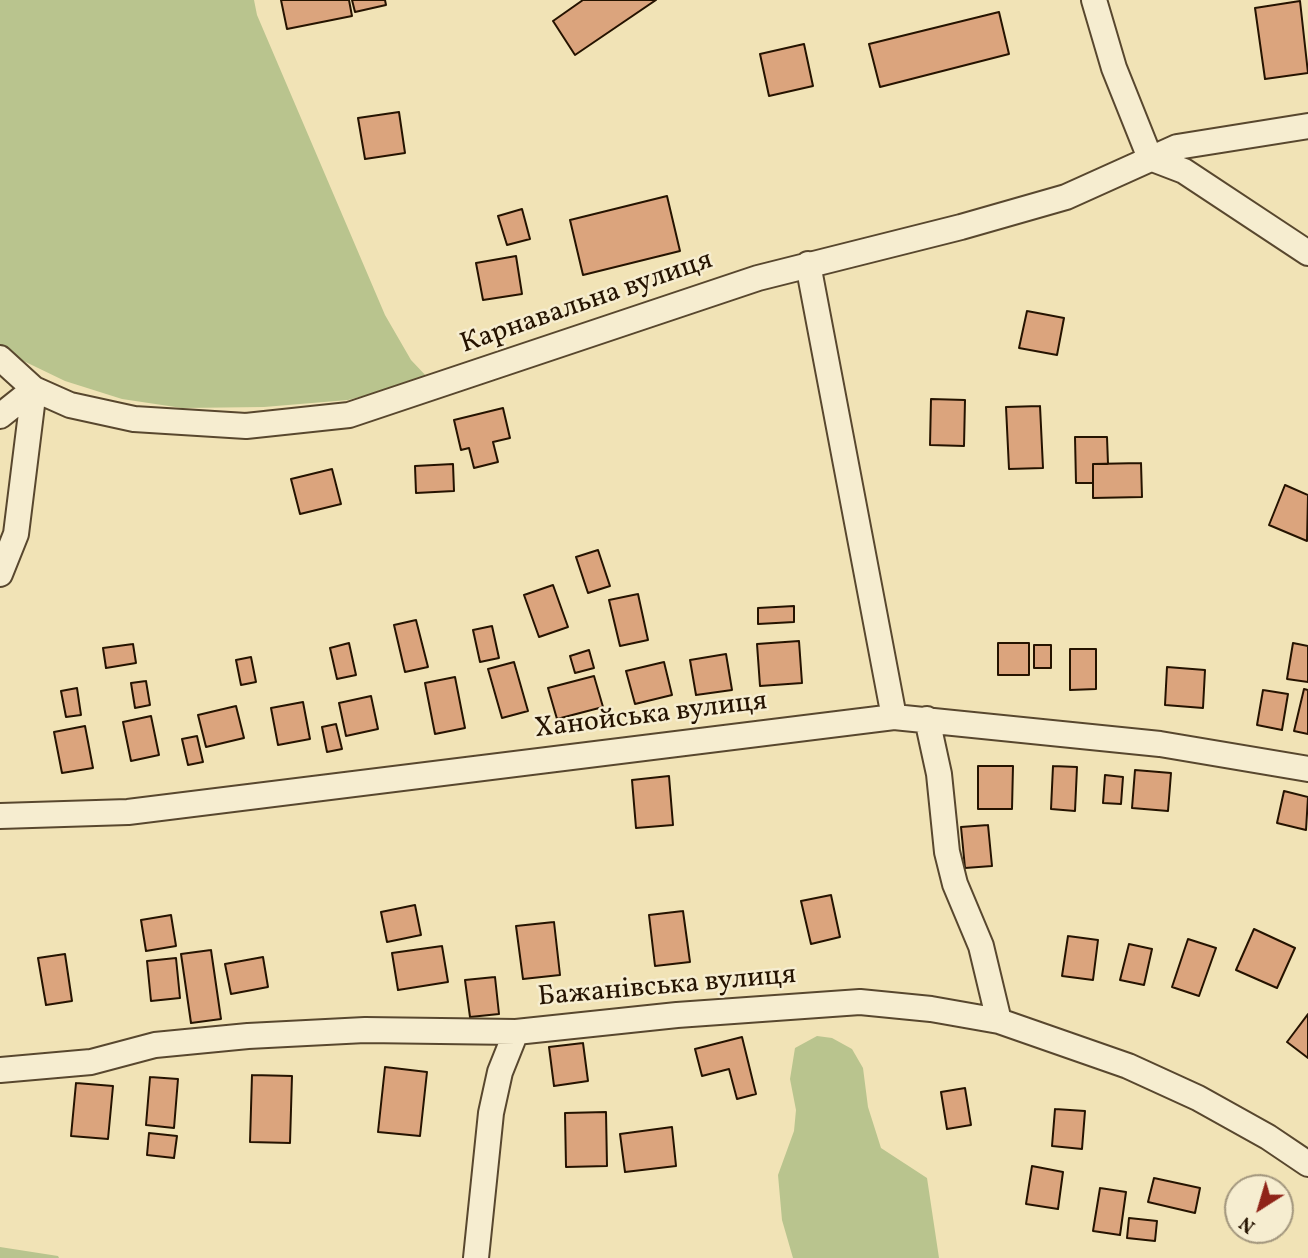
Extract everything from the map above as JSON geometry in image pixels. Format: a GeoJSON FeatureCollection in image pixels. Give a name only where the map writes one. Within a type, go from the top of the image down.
{"type":"FeatureCollection","features":[{"type":"Feature","properties":{"kind":"street"},"geometry":{"type":"LineString","coordinates":[[1094,0],[1114,68],[1150,158],[1184,170],[1308,253]]}},
{"type":"Feature","properties":{"kind":"street","name":"Карнавальна вулиця"},"geometry":{"type":"LineString","coordinates":[[0,358],[34,389],[70,405],[134,419],[246,426],[349,415],[758,278],[961,227],[1066,197],[1177,147],[1308,126]]}},
{"type":"Feature","properties":{"kind":"street"},"geometry":{"type":"LineString","coordinates":[[808,264],[894,717]]}},
{"type":"Feature","properties":{"kind":"street"},"geometry":{"type":"LineString","coordinates":[[0,416],[34,389]]}},
{"type":"Feature","properties":{"kind":"street"},"geometry":{"type":"LineString","coordinates":[[0,574],[16,534],[34,389]]}},
{"type":"Feature","properties":{"kind":"street","name":"Ханойська вулиця"},"geometry":{"type":"LineString","coordinates":[[0,816],[128,812],[894,717],[1160,744],[1308,769]]}},
{"type":"Feature","properties":{"kind":"street"},"geometry":{"type":"LineString","coordinates":[[927,719],[939,774],[947,852],[955,884],[981,946],[999,1021]]}},
{"type":"Feature","properties":{"kind":"street","name":"Бажанівська вулиця"},"geometry":{"type":"LineString","coordinates":[[0,1070],[91,1062],[155,1045],[248,1036],[365,1030],[516,1032],[677,1015],[860,1002],[931,1009],[999,1021],[1128,1066],[1198,1098],[1268,1137],[1308,1164]]}},
{"type":"Feature","properties":{"kind":"street"},"geometry":{"type":"LineString","coordinates":[[475,1258],[491,1113],[500,1072],[516,1032]]}},
{"type":"Feature","properties":{"kind":"green space"},"geometry":{"type":"Polygon","coordinates":[[[0,0],[254,0],[257,15],[385,315],[411,360],[429,379],[348,400],[264,407],[182,408],[122,399],[65,381],[9,354],[0,346],[0,0]]]}},
{"type":"Feature","properties":{"kind":"green space"},"geometry":{"type":"Polygon","coordinates":[[[817,1036],[832,1038],[852,1049],[863,1068],[868,1107],[881,1148],[927,1178],[939,1258],[793,1258],[782,1220],[778,1175],[794,1131],[796,1110],[790,1079],[795,1048],[817,1036]]]}},
{"type":"Feature","properties":{"kind":"green space"},"geometry":{"type":"Polygon","coordinates":[[[0,1247],[58,1256],[59,1258],[0,1258],[0,1247]]]}},
{"type":"Feature","properties":{"kind":"building"},"geometry":{"type":"Polygon","coordinates":[[[281,0],[349,0],[352,16],[287,29],[281,0]]]}},
{"type":"Feature","properties":{"kind":"building"},"geometry":{"type":"Polygon","coordinates":[[[352,0],[385,0],[386,5],[355,12],[352,0]]]}},
{"type":"Feature","properties":{"kind":"building"},"geometry":{"type":"Polygon","coordinates":[[[583,0],[656,0],[575,55],[553,21],[583,0]]]}},
{"type":"Feature","properties":{"kind":"building"},"geometry":{"type":"Polygon","coordinates":[[[1300,1],[1308,73],[1265,79],[1255,8],[1300,1]]]}},
{"type":"Feature","properties":{"kind":"building"},"geometry":{"type":"Polygon","coordinates":[[[999,12],[1009,54],[880,87],[869,44],[999,12]]]}},
{"type":"Feature","properties":{"kind":"building"},"geometry":{"type":"Polygon","coordinates":[[[804,44],[813,86],[769,96],[760,54],[804,44]]]}},
{"type":"Feature","properties":{"kind":"building"},"geometry":{"type":"Polygon","coordinates":[[[399,112],[405,153],[365,159],[358,118],[399,112]]]}},
{"type":"Feature","properties":{"kind":"building"},"geometry":{"type":"Polygon","coordinates":[[[667,196],[680,251],[583,275],[570,220],[667,196]]]}},
{"type":"Feature","properties":{"kind":"building"},"geometry":{"type":"Polygon","coordinates":[[[522,209],[530,239],[507,245],[498,216],[522,209]]]}},
{"type":"Feature","properties":{"kind":"building"},"geometry":{"type":"Polygon","coordinates":[[[516,256],[522,294],[483,300],[476,263],[516,256]]]}},
{"type":"Feature","properties":{"kind":"building"},"geometry":{"type":"Polygon","coordinates":[[[1027,311],[1064,318],[1057,355],[1019,348],[1027,311]]]}},
{"type":"Feature","properties":{"kind":"building"},"geometry":{"type":"Polygon","coordinates":[[[931,399],[965,400],[964,446],[930,445],[931,399]]]}},
{"type":"Feature","properties":{"kind":"building"},"geometry":{"type":"Polygon","coordinates":[[[1040,406],[1043,468],[1009,469],[1006,407],[1040,406]]]}},
{"type":"Feature","properties":{"kind":"building"},"geometry":{"type":"Polygon","coordinates":[[[503,408],[510,438],[493,442],[498,462],[474,468],[469,448],[461,450],[454,420],[503,408]]]}},
{"type":"Feature","properties":{"kind":"building"},"geometry":{"type":"Polygon","coordinates":[[[1075,437],[1107,437],[1108,464],[1093,464],[1093,483],[1076,483],[1075,437]]]}},
{"type":"Feature","properties":{"kind":"building"},"geometry":{"type":"Polygon","coordinates":[[[1141,463],[1142,497],[1093,498],[1093,464],[1141,463]]]}},
{"type":"Feature","properties":{"kind":"building"},"geometry":{"type":"Polygon","coordinates":[[[453,464],[454,491],[416,493],[415,466],[453,464]]]}},
{"type":"Feature","properties":{"kind":"building"},"geometry":{"type":"Polygon","coordinates":[[[332,469],[341,504],[300,514],[291,479],[332,469]]]}},
{"type":"Feature","properties":{"kind":"building"},"geometry":{"type":"Polygon","coordinates":[[[1285,485],[1308,495],[1307,541],[1269,525],[1285,485]]]}},
{"type":"Feature","properties":{"kind":"building"},"geometry":{"type":"Polygon","coordinates":[[[598,550],[610,586],[588,593],[576,557],[598,550]]]}},
{"type":"Feature","properties":{"kind":"building"},"geometry":{"type":"Polygon","coordinates":[[[553,585],[568,627],[539,637],[524,595],[553,585]]]}},
{"type":"Feature","properties":{"kind":"building"},"geometry":{"type":"Polygon","coordinates":[[[638,594],[648,640],[620,646],[609,600],[638,594]]]}},
{"type":"Feature","properties":{"kind":"building"},"geometry":{"type":"Polygon","coordinates":[[[794,606],[794,622],[758,624],[758,608],[794,606]]]}},
{"type":"Feature","properties":{"kind":"building"},"geometry":{"type":"Polygon","coordinates":[[[416,620],[428,667],[405,672],[394,625],[416,620]]]}},
{"type":"Feature","properties":{"kind":"building"},"geometry":{"type":"Polygon","coordinates":[[[492,626],[499,658],[480,662],[473,630],[492,626]]]}},
{"type":"Feature","properties":{"kind":"building"},"geometry":{"type":"Polygon","coordinates":[[[799,641],[802,683],[760,686],[757,644],[799,641]]]}},
{"type":"Feature","properties":{"kind":"building"},"geometry":{"type":"Polygon","coordinates":[[[349,643],[356,675],[337,679],[330,648],[349,643]]]}},
{"type":"Feature","properties":{"kind":"building"},"geometry":{"type":"Polygon","coordinates":[[[998,643],[1029,643],[1029,675],[998,675],[998,643]]]}},
{"type":"Feature","properties":{"kind":"building"},"geometry":{"type":"Polygon","coordinates":[[[1293,643],[1308,646],[1308,682],[1287,679],[1293,643]]]}},
{"type":"Feature","properties":{"kind":"building"},"geometry":{"type":"Polygon","coordinates":[[[133,644],[136,663],[106,668],[103,648],[133,644]]]}},
{"type":"Feature","properties":{"kind":"building"},"geometry":{"type":"Polygon","coordinates":[[[1034,645],[1051,645],[1051,668],[1034,668],[1034,645]]]}},
{"type":"Feature","properties":{"kind":"building"},"geometry":{"type":"Polygon","coordinates":[[[1070,649],[1096,649],[1096,689],[1070,690],[1070,649]]]}},
{"type":"Feature","properties":{"kind":"building"},"geometry":{"type":"Polygon","coordinates":[[[589,650],[594,668],[575,673],[570,656],[589,650]]]}},
{"type":"Feature","properties":{"kind":"building"},"geometry":{"type":"Polygon","coordinates":[[[726,654],[732,690],[696,695],[690,660],[726,654]]]}},
{"type":"Feature","properties":{"kind":"building"},"geometry":{"type":"Polygon","coordinates":[[[251,657],[256,682],[241,685],[236,660],[251,657]]]}},
{"type":"Feature","properties":{"kind":"building"},"geometry":{"type":"Polygon","coordinates":[[[514,662],[528,711],[502,718],[488,669],[514,662]]]}},
{"type":"Feature","properties":{"kind":"building"},"geometry":{"type":"Polygon","coordinates":[[[664,662],[672,695],[635,704],[626,671],[664,662]]]}},
{"type":"Feature","properties":{"kind":"building"},"geometry":{"type":"Polygon","coordinates":[[[1167,667],[1205,670],[1203,708],[1165,705],[1167,667]]]}},
{"type":"Feature","properties":{"kind":"building"},"geometry":{"type":"Polygon","coordinates":[[[594,676],[603,707],[557,719],[548,688],[594,676]]]}},
{"type":"Feature","properties":{"kind":"building"},"geometry":{"type":"Polygon","coordinates":[[[455,677],[465,728],[435,734],[425,683],[455,677]]]}},
{"type":"Feature","properties":{"kind":"building"},"geometry":{"type":"Polygon","coordinates":[[[146,681],[150,705],[135,708],[131,683],[146,681]]]}},
{"type":"Feature","properties":{"kind":"building"},"geometry":{"type":"Polygon","coordinates":[[[77,688],[81,715],[66,717],[61,691],[77,688]]]}},
{"type":"Feature","properties":{"kind":"building"},"geometry":{"type":"Polygon","coordinates":[[[1304,689],[1308,690],[1308,734],[1294,731],[1304,689]]]}},
{"type":"Feature","properties":{"kind":"building"},"geometry":{"type":"Polygon","coordinates":[[[1263,690],[1288,694],[1282,730],[1257,725],[1263,690]]]}},
{"type":"Feature","properties":{"kind":"building"},"geometry":{"type":"Polygon","coordinates":[[[371,696],[378,729],[346,736],[339,703],[371,696]]]}},
{"type":"Feature","properties":{"kind":"building"},"geometry":{"type":"Polygon","coordinates":[[[303,702],[310,739],[278,745],[271,708],[303,702]]]}},
{"type":"Feature","properties":{"kind":"building"},"geometry":{"type":"Polygon","coordinates":[[[236,706],[244,738],[206,747],[198,715],[236,706]]]}},
{"type":"Feature","properties":{"kind":"building"},"geometry":{"type":"Polygon","coordinates":[[[151,716],[159,755],[131,761],[123,722],[151,716]]]}},
{"type":"Feature","properties":{"kind":"building"},"geometry":{"type":"Polygon","coordinates":[[[336,724],[342,749],[327,752],[322,727],[336,724]]]}},
{"type":"Feature","properties":{"kind":"building"},"geometry":{"type":"Polygon","coordinates":[[[85,726],[93,768],[62,773],[54,732],[85,726]]]}},
{"type":"Feature","properties":{"kind":"building"},"geometry":{"type":"Polygon","coordinates":[[[197,736],[203,762],[188,765],[182,739],[197,736]]]}},
{"type":"Feature","properties":{"kind":"building"},"geometry":{"type":"Polygon","coordinates":[[[978,766],[1013,766],[1012,809],[978,809],[978,766]]]}},
{"type":"Feature","properties":{"kind":"building"},"geometry":{"type":"Polygon","coordinates":[[[1053,766],[1077,767],[1075,811],[1051,809],[1053,766]]]}},
{"type":"Feature","properties":{"kind":"building"},"geometry":{"type":"Polygon","coordinates":[[[1135,770],[1171,773],[1168,811],[1132,808],[1135,770]]]}},
{"type":"Feature","properties":{"kind":"building"},"geometry":{"type":"Polygon","coordinates":[[[1105,775],[1123,777],[1121,804],[1103,803],[1105,775]]]}},
{"type":"Feature","properties":{"kind":"building"},"geometry":{"type":"Polygon","coordinates":[[[669,776],[673,825],[636,828],[632,780],[669,776]]]}},
{"type":"Feature","properties":{"kind":"building"},"geometry":{"type":"Polygon","coordinates":[[[1284,791],[1308,797],[1306,830],[1277,823],[1284,791]]]}},
{"type":"Feature","properties":{"kind":"building"},"geometry":{"type":"Polygon","coordinates":[[[988,825],[992,866],[965,868],[961,827],[988,825]]]}},
{"type":"Feature","properties":{"kind":"building"},"geometry":{"type":"Polygon","coordinates":[[[831,895],[840,937],[811,944],[801,901],[831,895]]]}},
{"type":"Feature","properties":{"kind":"building"},"geometry":{"type":"Polygon","coordinates":[[[415,905],[421,935],[387,942],[381,912],[415,905]]]}},
{"type":"Feature","properties":{"kind":"building"},"geometry":{"type":"Polygon","coordinates":[[[683,911],[690,962],[655,966],[649,915],[683,911]]]}},
{"type":"Feature","properties":{"kind":"building"},"geometry":{"type":"Polygon","coordinates":[[[171,915],[176,946],[146,951],[141,920],[171,915]]]}},
{"type":"Feature","properties":{"kind":"building"},"geometry":{"type":"Polygon","coordinates":[[[554,922],[560,975],[523,979],[516,926],[554,922]]]}},
{"type":"Feature","properties":{"kind":"building"},"geometry":{"type":"Polygon","coordinates":[[[1254,929],[1295,948],[1277,988],[1236,970],[1254,929]]]}},
{"type":"Feature","properties":{"kind":"building"},"geometry":{"type":"Polygon","coordinates":[[[1068,936],[1098,940],[1093,980],[1062,976],[1068,936]]]}},
{"type":"Feature","properties":{"kind":"building"},"geometry":{"type":"Polygon","coordinates":[[[1188,939],[1216,948],[1199,996],[1172,987],[1188,939]]]}},
{"type":"Feature","properties":{"kind":"building"},"geometry":{"type":"Polygon","coordinates":[[[1129,944],[1152,949],[1144,985],[1120,980],[1129,944]]]}},
{"type":"Feature","properties":{"kind":"building"},"geometry":{"type":"Polygon","coordinates":[[[442,946],[448,982],[398,990],[392,953],[442,946]]]}},
{"type":"Feature","properties":{"kind":"building"},"geometry":{"type":"Polygon","coordinates":[[[211,950],[221,1019],[191,1023],[181,954],[211,950]]]}},
{"type":"Feature","properties":{"kind":"building"},"geometry":{"type":"Polygon","coordinates":[[[65,954],[72,1001],[46,1005],[38,958],[65,954]]]}},
{"type":"Feature","properties":{"kind":"building"},"geometry":{"type":"Polygon","coordinates":[[[263,957],[268,987],[231,994],[225,964],[263,957]]]}},
{"type":"Feature","properties":{"kind":"building"},"geometry":{"type":"Polygon","coordinates":[[[176,958],[180,998],[151,1001],[147,961],[176,958]]]}},
{"type":"Feature","properties":{"kind":"building"},"geometry":{"type":"Polygon","coordinates":[[[495,977],[499,1014],[470,1017],[465,980],[495,977]]]}},
{"type":"Feature","properties":{"kind":"building"},"geometry":{"type":"Polygon","coordinates":[[[1308,1014],[1308,1058],[1287,1042],[1308,1014]]]}},
{"type":"Feature","properties":{"kind":"building"},"geometry":{"type":"Polygon","coordinates":[[[742,1037],[756,1094],[737,1099],[729,1069],[702,1076],[695,1049],[742,1037]]]}},
{"type":"Feature","properties":{"kind":"building"},"geometry":{"type":"Polygon","coordinates":[[[583,1043],[588,1081],[554,1086],[549,1047],[583,1043]]]}},
{"type":"Feature","properties":{"kind":"building"},"geometry":{"type":"Polygon","coordinates":[[[385,1067],[427,1072],[420,1136],[378,1132],[385,1067]]]}},
{"type":"Feature","properties":{"kind":"building"},"geometry":{"type":"Polygon","coordinates":[[[252,1075],[292,1076],[290,1143],[250,1142],[252,1075]]]}},
{"type":"Feature","properties":{"kind":"building"},"geometry":{"type":"Polygon","coordinates":[[[150,1077],[178,1079],[174,1128],[146,1125],[150,1077]]]}},
{"type":"Feature","properties":{"kind":"building"},"geometry":{"type":"Polygon","coordinates":[[[76,1083],[113,1086],[108,1139],[71,1136],[76,1083]]]}},
{"type":"Feature","properties":{"kind":"building"},"geometry":{"type":"Polygon","coordinates":[[[965,1088],[971,1125],[947,1129],[941,1092],[965,1088]]]}},
{"type":"Feature","properties":{"kind":"building"},"geometry":{"type":"Polygon","coordinates":[[[1055,1109],[1085,1111],[1082,1149],[1052,1146],[1055,1109]]]}},
{"type":"Feature","properties":{"kind":"building"},"geometry":{"type":"Polygon","coordinates":[[[606,1112],[607,1166],[566,1167],[565,1113],[606,1112]]]}},
{"type":"Feature","properties":{"kind":"building"},"geometry":{"type":"Polygon","coordinates":[[[672,1127],[676,1166],[625,1172],[620,1134],[672,1127]]]}},
{"type":"Feature","properties":{"kind":"building"},"geometry":{"type":"Polygon","coordinates":[[[149,1133],[177,1136],[174,1158],[147,1155],[149,1133]]]}},
{"type":"Feature","properties":{"kind":"building"},"geometry":{"type":"Polygon","coordinates":[[[1032,1166],[1063,1172],[1058,1209],[1026,1204],[1032,1166]]]}},
{"type":"Feature","properties":{"kind":"building"},"geometry":{"type":"Polygon","coordinates":[[[1154,1178],[1200,1188],[1195,1213],[1148,1202],[1154,1178]]]}},
{"type":"Feature","properties":{"kind":"building"},"geometry":{"type":"Polygon","coordinates":[[[1100,1188],[1126,1192],[1120,1235],[1093,1231],[1100,1188]]]}},
{"type":"Feature","properties":{"kind":"building"},"geometry":{"type":"Polygon","coordinates":[[[1129,1218],[1157,1221],[1155,1241],[1127,1238],[1129,1218]]]}}]}
